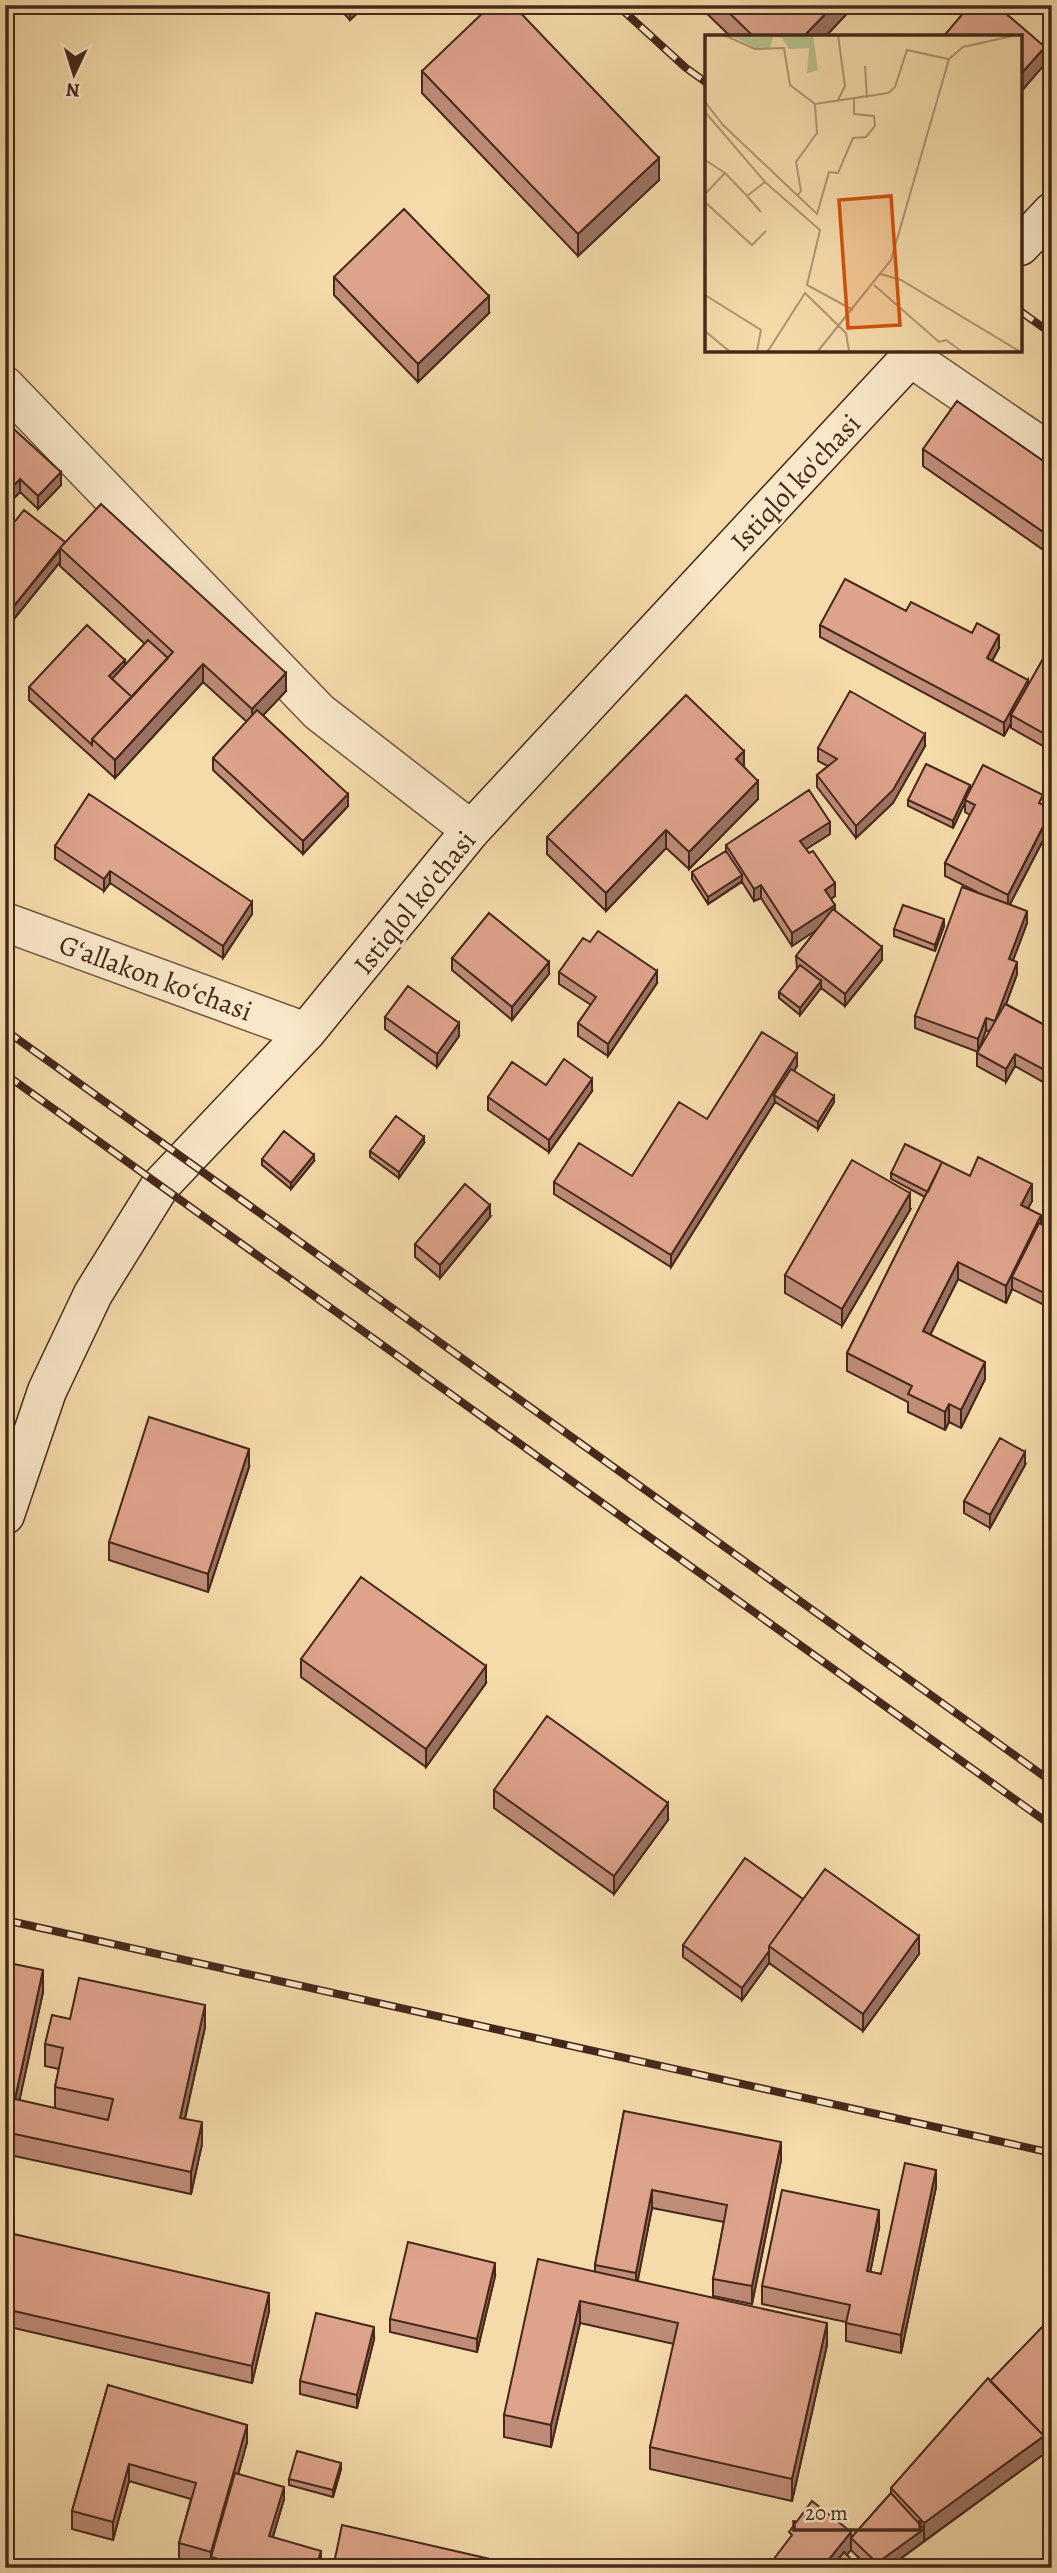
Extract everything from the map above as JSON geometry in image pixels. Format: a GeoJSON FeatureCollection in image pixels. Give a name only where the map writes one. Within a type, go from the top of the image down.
{"type":"FeatureCollection","features":[{"type":"Feature","properties":{"kind":"main road"},"geometry":{"type":"LineString","coordinates":[[1022,244],[1052,212]]}},
{"type":"Feature","properties":{"kind":"main road"},"geometry":{"type":"LineString","coordinates":[[913,353],[1052,454]]}},
{"type":"Feature","properties":{"kind":"main road","name":"Istiqlol ko'chasi"},"geometry":{"type":"LineString","coordinates":[[5,1515],[47,1391],[93,1294],[160,1185],[306,1032],[471,830],[913,353]]}},
{"type":"Feature","properties":{"kind":"main road"},"geometry":{"type":"LineString","coordinates":[[5,386],[319,712],[471,830]]}},
{"type":"Feature","properties":{"kind":"main road","name":"Gʻallakon koʻchasi"},"geometry":{"type":"LineString","coordinates":[[5,922],[306,1032]]}},
{"type":"Feature","properties":{"kind":"building"},"geometry":{"type":"Polygon","coordinates":[[[491,5],[513,5],[659,158],[578,234],[422,71],[491,5]]]}},
{"type":"Feature","properties":{"kind":"building"},"geometry":{"type":"Polygon","coordinates":[[[721,5],[834,5],[805,35],[752,35],[721,5]]]}},
{"type":"Feature","properties":{"kind":"building"},"geometry":{"type":"Polygon","coordinates":[[[970,5],[996,5],[1045,47],[1022,73],[1022,35],[945,35],[970,5]]]}},
{"type":"Feature","properties":{"kind":"building"},"geometry":{"type":"Polygon","coordinates":[[[404,209],[489,296],[418,364],[334,277],[404,209]]]}},
{"type":"Feature","properties":{"kind":"building"},"geometry":{"type":"Polygon","coordinates":[[[957,401],[1052,467],[1052,538],[923,449],[957,401]]]}},
{"type":"Feature","properties":{"kind":"building"},"geometry":{"type":"Polygon","coordinates":[[[5,421],[61,472],[38,496],[20,479],[5,495],[5,421]]]}},
{"type":"Feature","properties":{"kind":"building"},"geometry":{"type":"Polygon","coordinates":[[[101,504],[286,673],[252,709],[203,664],[115,760],[92,739],[173,652],[60,548],[101,504]]]}},
{"type":"Feature","properties":{"kind":"building"},"geometry":{"type":"Polygon","coordinates":[[[24,510],[65,542],[5,617],[5,534],[24,510]]]}},
{"type":"Feature","properties":{"kind":"building"},"geometry":{"type":"Polygon","coordinates":[[[845,579],[906,611],[911,602],[972,633],[977,623],[999,635],[987,658],[1028,680],[1004,723],[820,625],[845,579]]]}},
{"type":"Feature","properties":{"kind":"building"},"geometry":{"type":"Polygon","coordinates":[[[87,625],[125,660],[109,676],[132,697],[92,739],[92,745],[29,687],[87,625]]]}},
{"type":"Feature","properties":{"kind":"building"},"geometry":{"type":"Polygon","coordinates":[[[148,640],[168,658],[132,697],[112,679],[148,640]]]}},
{"type":"Feature","properties":{"kind":"building"},"geometry":{"type":"Polygon","coordinates":[[[1052,643],[1052,738],[1011,715],[1052,643]]]}},
{"type":"Feature","properties":{"kind":"building"},"geometry":{"type":"Polygon","coordinates":[[[850,691],[925,734],[893,790],[856,826],[817,775],[837,759],[818,748],[850,691]]]}},
{"type":"Feature","properties":{"kind":"building"},"geometry":{"type":"Polygon","coordinates":[[[686,695],[744,751],[736,759],[758,781],[689,852],[666,830],[606,893],[547,837],[686,695]]]}},
{"type":"Feature","properties":{"kind":"building"},"geometry":{"type":"Polygon","coordinates":[[[257,710],[348,794],[303,841],[213,758],[257,710]]]}},
{"type":"Feature","properties":{"kind":"building"},"geometry":{"type":"Polygon","coordinates":[[[926,764],[970,785],[953,821],[908,800],[926,764]]]}},
{"type":"Feature","properties":{"kind":"building"},"geometry":{"type":"Polygon","coordinates":[[[983,765],[1043,795],[1039,803],[1052,809],[1008,895],[945,863],[975,805],[965,800],[983,765]]]}},
{"type":"Feature","properties":{"kind":"building"},"geometry":{"type":"Polygon","coordinates":[[[809,790],[830,822],[800,841],[809,853],[813,851],[835,883],[825,890],[835,905],[792,933],[761,885],[754,889],[726,845],[809,790]]]}},
{"type":"Feature","properties":{"kind":"building"},"geometry":{"type":"Polygon","coordinates":[[[89,794],[252,902],[223,946],[110,871],[104,879],[55,846],[89,794]]]}},
{"type":"Feature","properties":{"kind":"building"},"geometry":{"type":"Polygon","coordinates":[[[726,851],[742,875],[708,897],[692,872],[726,851]]]}},
{"type":"Feature","properties":{"kind":"building"},"geometry":{"type":"Polygon","coordinates":[[[962,887],[1027,911],[1009,959],[1017,962],[995,1021],[986,1018],[978,1039],[915,1016],[962,887]]]}},
{"type":"Feature","properties":{"kind":"building"},"geometry":{"type":"Polygon","coordinates":[[[903,905],[944,919],[935,945],[894,929],[903,905]]]}},
{"type":"Feature","properties":{"kind":"building"},"geometry":{"type":"Polygon","coordinates":[[[833,909],[882,947],[845,994],[796,956],[833,909]]]}},
{"type":"Feature","properties":{"kind":"building"},"geometry":{"type":"Polygon","coordinates":[[[489,913],[549,962],[512,1007],[452,958],[489,913]]]}},
{"type":"Feature","properties":{"kind":"building"},"geometry":{"type":"Polygon","coordinates":[[[598,931],[657,971],[608,1044],[578,1023],[596,997],[559,972],[583,938],[590,942],[598,931]]]}},
{"type":"Feature","properties":{"kind":"building"},"geometry":{"type":"Polygon","coordinates":[[[800,965],[821,981],[800,1008],[779,992],[800,965]]]}},
{"type":"Feature","properties":{"kind":"building"},"geometry":{"type":"Polygon","coordinates":[[[408,986],[459,1023],[437,1054],[385,1017],[408,986]]]}},
{"type":"Feature","properties":{"kind":"building"},"geometry":{"type":"Polygon","coordinates":[[[1005,1004],[1052,1029],[1052,1074],[1015,1054],[1006,1069],[977,1053],[1005,1004]]]}},
{"type":"Feature","properties":{"kind":"building"},"geometry":{"type":"Polygon","coordinates":[[[762,1032],[797,1054],[671,1255],[554,1182],[579,1143],[632,1176],[679,1102],[707,1119],[762,1032]]]}},
{"type":"Feature","properties":{"kind":"building"},"geometry":{"type":"Polygon","coordinates":[[[564,1059],[592,1079],[549,1140],[488,1097],[512,1062],[546,1085],[564,1059]]]}},
{"type":"Feature","properties":{"kind":"building"},"geometry":{"type":"Polygon","coordinates":[[[791,1069],[834,1096],[818,1122],[774,1095],[791,1069]]]}},
{"type":"Feature","properties":{"kind":"building"},"geometry":{"type":"Polygon","coordinates":[[[396,1116],[424,1137],[399,1172],[370,1151],[396,1116]]]}},
{"type":"Feature","properties":{"kind":"building"},"geometry":{"type":"Polygon","coordinates":[[[284,1131],[314,1155],[291,1183],[262,1159],[284,1131]]]}},
{"type":"Feature","properties":{"kind":"building"},"geometry":{"type":"Polygon","coordinates":[[[905,1144],[942,1162],[928,1192],[891,1173],[905,1144]]]}},
{"type":"Feature","properties":{"kind":"building"},"geometry":{"type":"Polygon","coordinates":[[[978,1157],[1032,1184],[1021,1205],[1041,1215],[1006,1286],[958,1262],[923,1331],[985,1362],[961,1410],[949,1404],[945,1412],[908,1394],[912,1386],[847,1353],[942,1162],[970,1176],[978,1157]]]}},
{"type":"Feature","properties":{"kind":"building"},"geometry":{"type":"Polygon","coordinates":[[[852,1160],[910,1193],[842,1309],[785,1275],[852,1160]]]}},
{"type":"Feature","properties":{"kind":"building"},"geometry":{"type":"Polygon","coordinates":[[[465,1184],[490,1205],[440,1265],[415,1244],[465,1184]]]}},
{"type":"Feature","properties":{"kind":"building"},"geometry":{"type":"Polygon","coordinates":[[[1039,1223],[1052,1229],[1052,1297],[1012,1277],[1039,1223]]]}},
{"type":"Feature","properties":{"kind":"building"},"geometry":{"type":"Polygon","coordinates":[[[149,1417],[249,1449],[208,1574],[109,1542],[149,1417]]]}},
{"type":"Feature","properties":{"kind":"building"},"geometry":{"type":"Polygon","coordinates":[[[1000,1438],[1025,1452],[990,1515],[964,1501],[1000,1438]]]}},
{"type":"Feature","properties":{"kind":"building"},"geometry":{"type":"Polygon","coordinates":[[[361,1577],[486,1666],[426,1749],[301,1659],[361,1577]]]}},
{"type":"Feature","properties":{"kind":"building"},"geometry":{"type":"Polygon","coordinates":[[[547,1716],[668,1803],[614,1876],[494,1790],[547,1716]]]}},
{"type":"Feature","properties":{"kind":"building"},"geometry":{"type":"Polygon","coordinates":[[[745,1858],[803,1899],[742,1988],[683,1945],[745,1858]]]}},
{"type":"Feature","properties":{"kind":"building"},"geometry":{"type":"Polygon","coordinates":[[[825,1869],[919,1936],[863,2014],[769,1946],[825,1869]]]}},
{"type":"Feature","properties":{"kind":"building"},"geometry":{"type":"Polygon","coordinates":[[[9,1963],[43,1970],[15,2099],[108,2120],[113,2099],[55,2087],[63,2048],[45,2044],[52,2015],[70,2019],[79,1978],[205,2005],[180,2118],[202,2122],[191,2172],[5,2132],[5,1981],[9,1963]]]}},
{"type":"Feature","properties":{"kind":"building"},"geometry":{"type":"Polygon","coordinates":[[[624,2111],[781,2142],[752,2286],[713,2279],[727,2205],[652,2190],[636,2273],[595,2265],[624,2111]]]}},
{"type":"Feature","properties":{"kind":"building"},"geometry":{"type":"Polygon","coordinates":[[[905,2163],[936,2170],[901,2335],[846,2323],[850,2305],[762,2286],[782,2190],[879,2210],[867,2271],[881,2274],[905,2163]]]}},
{"type":"Feature","properties":{"kind":"building"},"geometry":{"type":"Polygon","coordinates":[[[5,2232],[269,2293],[252,2366],[5,2309],[5,2232]]]}},
{"type":"Feature","properties":{"kind":"building"},"geometry":{"type":"Polygon","coordinates":[[[408,2242],[495,2263],[477,2339],[390,2319],[408,2242]]]}},
{"type":"Feature","properties":{"kind":"building"},"geometry":{"type":"Polygon","coordinates":[[[538,2259],[827,2323],[792,2479],[650,2447],[678,2323],[580,2301],[551,2425],[504,2415],[538,2259]]]}},
{"type":"Feature","properties":{"kind":"building"},"geometry":{"type":"Polygon","coordinates":[[[316,2313],[374,2327],[357,2395],[300,2381],[316,2313]]]}},
{"type":"Feature","properties":{"kind":"building"},"geometry":{"type":"Polygon","coordinates":[[[1049,2320],[1052,2322],[1052,2435],[1044,2441],[1044,2436],[990,2381],[1049,2320]]]}},
{"type":"Feature","properties":{"kind":"building"},"geometry":{"type":"Polygon","coordinates":[[[988,2378],[1044,2436],[924,2523],[891,2488],[988,2378]]]}},
{"type":"Feature","properties":{"kind":"building"},"geometry":{"type":"Polygon","coordinates":[[[108,2385],[247,2425],[211,2552],[179,2543],[196,2483],[129,2464],[113,2522],[72,2511],[108,2385]]]}},
{"type":"Feature","properties":{"kind":"building"},"geometry":{"type":"Polygon","coordinates":[[[297,2451],[341,2463],[333,2490],[289,2479],[297,2451]]]}},
{"type":"Feature","properties":{"kind":"building"},"geometry":{"type":"Polygon","coordinates":[[[235,2473],[284,2487],[269,2536],[321,2551],[316,2568],[251,2568],[211,2557],[235,2473]]]}},
{"type":"Feature","properties":{"kind":"building"},"geometry":{"type":"Polygon","coordinates":[[[891,2493],[924,2529],[877,2563],[851,2538],[891,2493]]]}},
{"type":"Feature","properties":{"kind":"building"},"geometry":{"type":"Polygon","coordinates":[[[812,2501],[851,2532],[822,2568],[767,2568],[792,2535],[789,2532],[812,2501]]]}},
{"type":"Feature","properties":{"kind":"building"},"geometry":{"type":"Polygon","coordinates":[[[342,2525],[529,2568],[333,2568],[342,2525]]]}},
{"type":"Feature","properties":{"kind":"building"},"geometry":{"type":"Polygon","coordinates":[[[844,2552],[860,2568],[831,2568],[844,2552]]]}},
{"type":"Feature","properties":{"kind":"railway"},"geometry":{"type":"LineString","coordinates":[[617,5],[686,68],[705,82]]}},
{"type":"Feature","properties":{"kind":"railway"},"geometry":{"type":"LineString","coordinates":[[1022,312],[1052,334]]}},
{"type":"Feature","properties":{"kind":"railway"},"geometry":{"type":"LineString","coordinates":[[5,1030],[1052,1782]]}},
{"type":"Feature","properties":{"kind":"railway"},"geometry":{"type":"LineString","coordinates":[[5,1074],[1052,1826]]}},
{"type":"Feature","properties":{"kind":"railway"},"geometry":{"type":"LineString","coordinates":[[5,1920],[1052,2153]]}}]}
